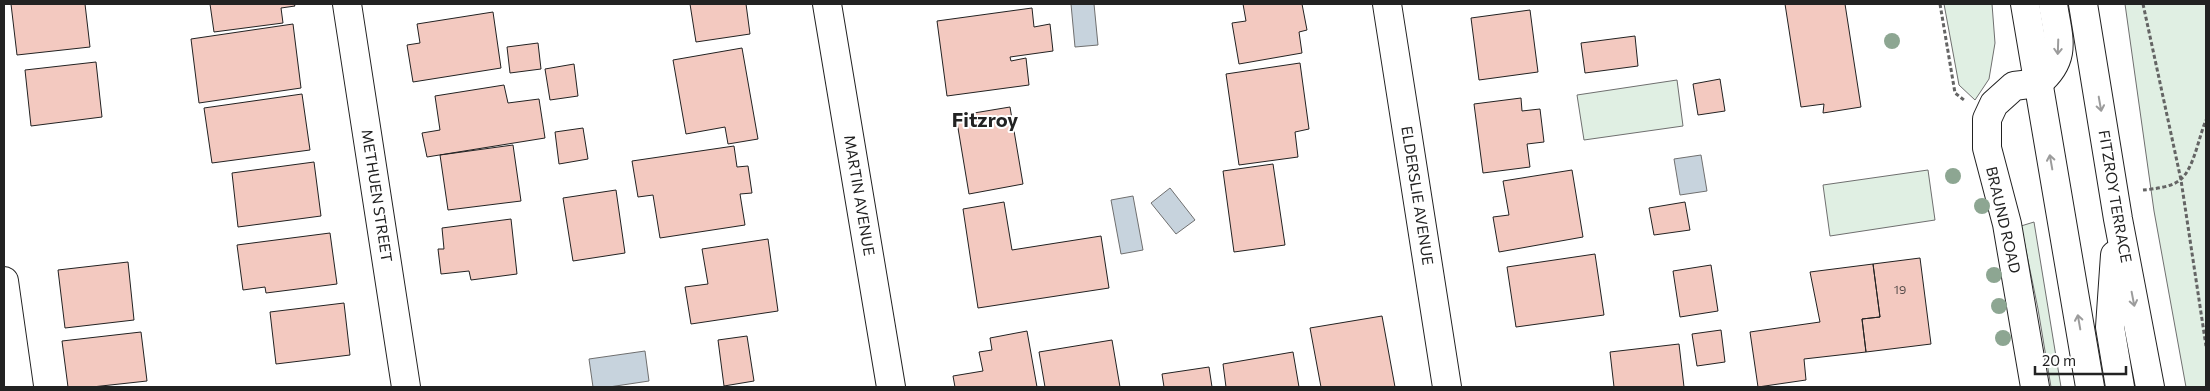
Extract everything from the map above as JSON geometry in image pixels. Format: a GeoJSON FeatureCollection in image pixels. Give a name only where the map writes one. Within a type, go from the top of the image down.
{"type":"FeatureCollection","features":[{"type":"Feature","properties":{"kind":"main road","name":"METHUEN STREET"},"geometry":{"type":"LineString","coordinates":[[347,4],[406,387]]}},
{"type":"Feature","properties":{"kind":"main road","name":"MARTIN AVENUE"},"geometry":{"type":"LineString","coordinates":[[827,4],[892,387]]}},
{"type":"Feature","properties":{"kind":"main road","name":"ELDERSLIE AVENUE"},"geometry":{"type":"LineString","coordinates":[[1387,4],[1447,387]]}},
{"type":"Feature","properties":{"kind":"main road"},"geometry":{"type":"LineString","coordinates":[[2025,4],[2090,387]]}},
{"type":"Feature","properties":{"kind":"main road"},"geometry":{"type":"LineString","coordinates":[[1987,119],[1994,104],[2014,86],[2038,82],[2051,72],[2060,50],[2053,4]]}},
{"type":"Feature","properties":{"kind":"main road","name":"FITZROY TERRACE"},"geometry":{"type":"LineString","coordinates":[[2083,4],[2118,219],[2150,387]]}},
{"type":"Feature","properties":{"kind":"main road","name":"BRAUND ROAD"},"geometry":{"type":"LineString","coordinates":[[1987,119],[1987,148],[2006,224],[2035,387]]}},
{"type":"Feature","properties":{"kind":"main road"},"geometry":{"type":"LineString","coordinates":[[2118,219],[2110,327],[2120,387]]}},
{"type":"Feature","properties":{"kind":"main road"},"geometry":{"type":"LineString","coordinates":[[4,281],[19,387]]}},
{"type":"Feature","properties":{"kind":"path"},"geometry":{"type":"LineString","coordinates":[[1940,4],[1955,93],[1987,119]]}},
{"type":"Feature","properties":{"kind":"path"},"geometry":{"type":"LineString","coordinates":[[2143,4],[2181,180],[2206,346]]}},
{"type":"Feature","properties":{"kind":"path"},"geometry":{"type":"LineString","coordinates":[[2142,190],[2168,185],[2181,180],[2191,162],[2206,120]]}},
{"type":"Feature","properties":{"kind":"green space"},"geometry":{"type":"Polygon","coordinates":[[[1944,4],[1992,4],[1995,43],[1989,79],[1975,100],[1959,85],[1944,4]]]}},
{"type":"Feature","properties":{"kind":"green space"},"geometry":{"type":"Polygon","coordinates":[[[2125,4],[2206,4],[2206,387],[2186,387],[2154,211],[2125,4]]]}},
{"type":"Feature","properties":{"kind":"green space"},"geometry":{"type":"Polygon","coordinates":[[[1677,80],[1683,126],[1584,140],[1577,95],[1677,80]]]}},
{"type":"Feature","properties":{"kind":"green space"},"geometry":{"type":"Polygon","coordinates":[[[1928,170],[1935,220],[1830,236],[1823,185],[1928,170]]]}},
{"type":"Feature","properties":{"kind":"green space"},"geometry":{"type":"Polygon","coordinates":[[[2034,222],[2061,387],[2051,387],[2038,309],[2021,226],[2034,222]]]}},
{"type":"Feature","properties":{"kind":"shaded area"},"geometry":{"type":"Polygon","coordinates":[[[1071,4],[1094,4],[1098,45],[1075,47],[1071,4]]]}},
{"type":"Feature","properties":{"kind":"shaded area"},"geometry":{"type":"Polygon","coordinates":[[[1701,155],[1707,191],[1680,195],[1674,159],[1701,155]]]}},
{"type":"Feature","properties":{"kind":"shaded area"},"geometry":{"type":"Polygon","coordinates":[[[1170,188],[1195,220],[1176,234],[1151,203],[1170,188]]]}},
{"type":"Feature","properties":{"kind":"shaded area"},"geometry":{"type":"Polygon","coordinates":[[[1133,196],[1143,250],[1121,254],[1111,200],[1133,196]]]}},
{"type":"Feature","properties":{"kind":"shaded area"},"geometry":{"type":"Polygon","coordinates":[[[645,351],[649,381],[609,387],[593,387],[589,359],[645,351]]]}},
{"type":"Feature","properties":{"kind":"building"},"geometry":{"type":"Polygon","coordinates":[[[11,4],[85,4],[90,47],[17,55],[11,4]]]}},
{"type":"Feature","properties":{"kind":"building"},"geometry":{"type":"Polygon","coordinates":[[[210,4],[294,4],[295,6],[281,8],[283,23],[214,32],[210,4]]]}},
{"type":"Feature","properties":{"kind":"building"},"geometry":{"type":"Polygon","coordinates":[[[690,4],[746,4],[750,34],[696,42],[690,4]]]}},
{"type":"Feature","properties":{"kind":"building"},"geometry":{"type":"Polygon","coordinates":[[[1243,4],[1302,4],[1307,30],[1299,32],[1302,53],[1239,64],[1232,23],[1246,21],[1243,4]]]}},
{"type":"Feature","properties":{"kind":"building"},"geometry":{"type":"Polygon","coordinates":[[[1785,4],[1845,4],[1861,107],[1823,113],[1824,104],[1801,107],[1785,4]]]}},
{"type":"Feature","properties":{"kind":"building"},"geometry":{"type":"Polygon","coordinates":[[[1032,8],[1034,27],[1050,24],[1053,51],[1010,57],[1011,61],[1026,58],[1029,85],[947,96],[937,21],[1032,8]]]}},
{"type":"Feature","properties":{"kind":"building"},"geometry":{"type":"Polygon","coordinates":[[[1530,10],[1538,72],[1479,80],[1471,18],[1530,10]]]}},
{"type":"Feature","properties":{"kind":"building"},"geometry":{"type":"Polygon","coordinates":[[[493,12],[501,68],[413,82],[407,45],[420,43],[417,24],[493,12]]]}},
{"type":"Feature","properties":{"kind":"building"},"geometry":{"type":"Polygon","coordinates":[[[293,24],[301,88],[199,103],[191,39],[293,24]]]}},
{"type":"Feature","properties":{"kind":"building"},"geometry":{"type":"Polygon","coordinates":[[[1635,36],[1638,66],[1585,73],[1581,43],[1635,36]]]}},
{"type":"Feature","properties":{"kind":"building"},"geometry":{"type":"Polygon","coordinates":[[[538,43],[541,69],[510,73],[507,47],[538,43]]]}},
{"type":"Feature","properties":{"kind":"building"},"geometry":{"type":"Polygon","coordinates":[[[742,48],[758,139],[728,144],[725,127],[686,134],[673,60],[742,48]]]}},
{"type":"Feature","properties":{"kind":"building"},"geometry":{"type":"Polygon","coordinates":[[[96,62],[102,117],[31,126],[25,70],[96,62]]]}},
{"type":"Feature","properties":{"kind":"building"},"geometry":{"type":"Polygon","coordinates":[[[1300,63],[1309,129],[1295,132],[1298,157],[1239,165],[1226,74],[1300,63]]]}},
{"type":"Feature","properties":{"kind":"building"},"geometry":{"type":"Polygon","coordinates":[[[574,64],[578,96],[550,100],[545,69],[574,64]]]}},
{"type":"Feature","properties":{"kind":"building"},"geometry":{"type":"Polygon","coordinates":[[[1720,79],[1725,111],[1698,115],[1693,84],[1720,79]]]}},
{"type":"Feature","properties":{"kind":"building"},"geometry":{"type":"Polygon","coordinates":[[[504,85],[508,103],[539,99],[545,138],[427,157],[422,133],[440,130],[435,96],[504,85]]]}},
{"type":"Feature","properties":{"kind":"building"},"geometry":{"type":"Polygon","coordinates":[[[302,94],[310,150],[212,163],[204,108],[302,94]]]}},
{"type":"Feature","properties":{"kind":"building"},"geometry":{"type":"Polygon","coordinates":[[[1521,98],[1522,111],[1540,109],[1544,142],[1527,144],[1530,167],[1483,173],[1474,104],[1521,98]]]}},
{"type":"Feature","properties":{"kind":"building"},"geometry":{"type":"Polygon","coordinates":[[[1010,107],[1023,184],[969,194],[956,116],[1010,107]]]}},
{"type":"Feature","properties":{"kind":"building"},"geometry":{"type":"Polygon","coordinates":[[[583,128],[588,159],[559,164],[555,132],[583,128]]]}},
{"type":"Feature","properties":{"kind":"building"},"geometry":{"type":"Polygon","coordinates":[[[513,145],[521,201],[448,210],[440,155],[513,145]]]}},
{"type":"Feature","properties":{"kind":"building"},"geometry":{"type":"Polygon","coordinates":[[[734,146],[737,167],[748,166],[752,193],[740,194],[745,225],[660,238],[653,195],[638,197],[632,161],[734,146]]]}},
{"type":"Feature","properties":{"kind":"building"},"geometry":{"type":"Polygon","coordinates":[[[314,162],[321,216],[238,227],[232,173],[314,162]]]}},
{"type":"Feature","properties":{"kind":"building"},"geometry":{"type":"Polygon","coordinates":[[[1273,164],[1285,245],[1234,252],[1223,171],[1273,164]]]}},
{"type":"Feature","properties":{"kind":"building"},"geometry":{"type":"Polygon","coordinates":[[[1572,170],[1583,237],[1499,252],[1493,217],[1509,215],[1503,181],[1572,170]]]}},
{"type":"Feature","properties":{"kind":"building"},"geometry":{"type":"Polygon","coordinates":[[[616,190],[625,253],[573,261],[563,198],[616,190]]]}},
{"type":"Feature","properties":{"kind":"building"},"geometry":{"type":"Polygon","coordinates":[[[1004,202],[1012,250],[1101,236],[1109,288],[978,308],[963,209],[1004,202]]]}},
{"type":"Feature","properties":{"kind":"building"},"geometry":{"type":"Polygon","coordinates":[[[1685,202],[1690,230],[1654,235],[1649,208],[1685,202]]]}},
{"type":"Feature","properties":{"kind":"building"},"geometry":{"type":"Polygon","coordinates":[[[511,219],[517,274],[471,280],[469,271],[441,274],[438,249],[444,249],[442,228],[511,219]]]}},
{"type":"Feature","properties":{"kind":"building"},"geometry":{"type":"Polygon","coordinates":[[[330,233],[337,284],[266,293],[265,287],[243,290],[237,245],[330,233]]]}},
{"type":"Feature","properties":{"kind":"building"},"geometry":{"type":"Polygon","coordinates":[[[768,239],[778,311],[691,324],[685,287],[708,284],[702,249],[768,239]]]}},
{"type":"Feature","properties":{"kind":"building"},"geometry":{"type":"Polygon","coordinates":[[[1595,254],[1604,315],[1516,327],[1507,267],[1595,254]]]}},
{"type":"Feature","properties":{"kind":"building"},"geometry":{"type":"Polygon","coordinates":[[[1920,258],[1931,344],[1866,352],[1862,319],[1880,317],[1873,264],[1920,258]]]}},
{"type":"Feature","properties":{"kind":"building"},"geometry":{"type":"Polygon","coordinates":[[[128,262],[134,320],[65,328],[58,270],[128,262]]]}},
{"type":"Feature","properties":{"kind":"building"},"geometry":{"type":"Polygon","coordinates":[[[1873,264],[1880,317],[1862,319],[1866,352],[1804,359],[1806,380],[1758,387],[1750,332],[1820,322],[1810,272],[1873,264]]]}},
{"type":"Feature","properties":{"kind":"building"},"geometry":{"type":"Polygon","coordinates":[[[1711,265],[1718,311],[1680,317],[1673,271],[1711,265]]]}},
{"type":"Feature","properties":{"kind":"building"},"geometry":{"type":"Polygon","coordinates":[[[344,303],[350,355],[276,364],[270,312],[344,303]]]}},
{"type":"Feature","properties":{"kind":"building"},"geometry":{"type":"Polygon","coordinates":[[[1382,316],[1395,387],[1321,387],[1310,328],[1382,316]]]}},
{"type":"Feature","properties":{"kind":"building"},"geometry":{"type":"Polygon","coordinates":[[[1721,330],[1725,362],[1697,366],[1692,334],[1721,330]]]}},
{"type":"Feature","properties":{"kind":"building"},"geometry":{"type":"Polygon","coordinates":[[[1027,331],[1037,387],[955,387],[953,376],[983,371],[979,352],[992,350],[990,338],[1027,331]]]}},
{"type":"Feature","properties":{"kind":"building"},"geometry":{"type":"Polygon","coordinates":[[[141,332],[147,381],[92,387],[68,387],[62,341],[141,332]]]}},
{"type":"Feature","properties":{"kind":"building"},"geometry":{"type":"Polygon","coordinates":[[[747,336],[754,381],[724,386],[718,340],[747,336]]]}},
{"type":"Feature","properties":{"kind":"building"},"geometry":{"type":"Polygon","coordinates":[[[1112,340],[1120,387],[1045,387],[1039,352],[1112,340]]]}},
{"type":"Feature","properties":{"kind":"building"},"geometry":{"type":"Polygon","coordinates":[[[1679,344],[1684,387],[1614,387],[1610,352],[1679,344]]]}},
{"type":"Feature","properties":{"kind":"building"},"geometry":{"type":"Polygon","coordinates":[[[1293,352],[1299,387],[1226,387],[1223,364],[1293,352]]]}},
{"type":"Feature","properties":{"kind":"building"},"geometry":{"type":"Polygon","coordinates":[[[1209,367],[1212,387],[1164,387],[1162,374],[1209,367]]]}},
{"type":"Feature","properties":{"kind":"district","name":"Fitzroy"},"geometry":{"type":"Point","coordinates":[985,120]}}]}
